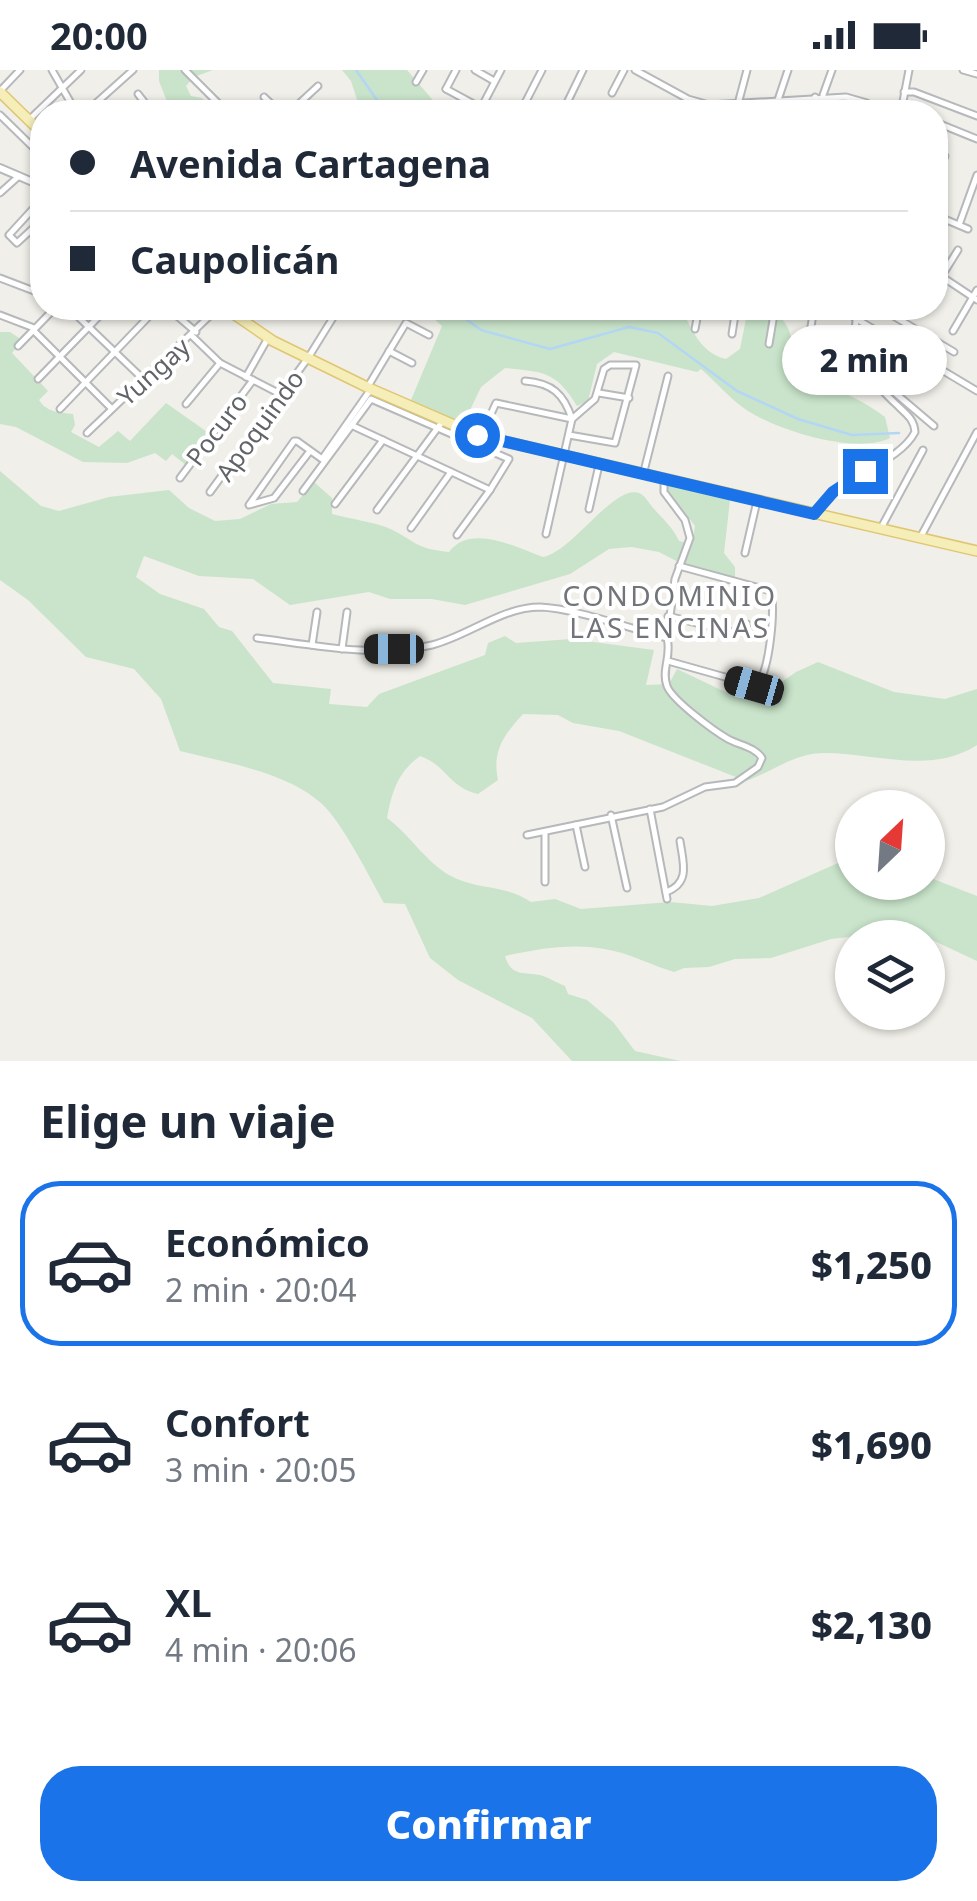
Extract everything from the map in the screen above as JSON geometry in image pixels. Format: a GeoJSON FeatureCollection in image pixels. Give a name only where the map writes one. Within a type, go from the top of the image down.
{"type":"FeatureCollection","features":[{"type":"Feature","properties":{"kind":"main road"},"geometry":{"type":"LineString","coordinates":[[0,92],[29,120]]}},
{"type":"Feature","properties":{"kind":"main road"},"geometry":{"type":"LineString","coordinates":[[240,320],[268,338],[439,425],[600,466],[977,551]]}},
{"type":"Feature","properties":{"kind":"street"},"geometry":{"type":"LineString","coordinates":[[0,92],[20,70]]}},
{"type":"Feature","properties":{"kind":"street"},"geometry":{"type":"LineString","coordinates":[[52,70],[70,100]]}},
{"type":"Feature","properties":{"kind":"street"},"geometry":{"type":"LineString","coordinates":[[49,100],[80,70]]}},
{"type":"Feature","properties":{"kind":"street"},"geometry":{"type":"LineString","coordinates":[[99,100],[133,70]]}},
{"type":"Feature","properties":{"kind":"street"},"geometry":{"type":"LineString","coordinates":[[416,82],[422,70]]}},
{"type":"Feature","properties":{"kind":"street"},"geometry":{"type":"LineString","coordinates":[[456,70],[445,90],[462,100]]}},
{"type":"Feature","properties":{"kind":"street"},"geometry":{"type":"LineString","coordinates":[[475,70],[495,81]]}},
{"type":"Feature","properties":{"kind":"street"},"geometry":{"type":"LineString","coordinates":[[485,100],[500,70]]}},
{"type":"Feature","properties":{"kind":"street"},"geometry":{"type":"LineString","coordinates":[[526,100],[542,70]]}},
{"type":"Feature","properties":{"kind":"street"},"geometry":{"type":"LineString","coordinates":[[568,100],[583,70]]}},
{"type":"Feature","properties":{"kind":"street"},"geometry":{"type":"LineString","coordinates":[[612,92],[624,70]]}},
{"type":"Feature","properties":{"kind":"street"},"geometry":{"type":"LineString","coordinates":[[634,70],[692,100]]}},
{"type":"Feature","properties":{"kind":"street"},"geometry":{"type":"LineString","coordinates":[[739,100],[747,70]]}},
{"type":"Feature","properties":{"kind":"street"},"geometry":{"type":"LineString","coordinates":[[774,100],[788,70]]}},
{"type":"Feature","properties":{"kind":"street"},"geometry":{"type":"LineString","coordinates":[[818,100],[832,70]]}},
{"type":"Feature","properties":{"kind":"street"},"geometry":{"type":"LineString","coordinates":[[903,100],[909,70]]}},
{"type":"Feature","properties":{"kind":"street"},"geometry":{"type":"LineString","coordinates":[[964,70],[977,74]]}},
{"type":"Feature","properties":{"kind":"street"},"geometry":{"type":"LineString","coordinates":[[186,72],[215,100]]}},
{"type":"Feature","properties":{"kind":"street"},"geometry":{"type":"LineString","coordinates":[[303,100],[318,86]]}},
{"type":"Feature","properties":{"kind":"street"},"geometry":{"type":"LineString","coordinates":[[904,92],[935,100]]}},
{"type":"Feature","properties":{"kind":"street"},"geometry":{"type":"LineString","coordinates":[[138,94],[143,100]]}},
{"type":"Feature","properties":{"kind":"street"},"geometry":{"type":"LineString","coordinates":[[783,100],[819,96],[857,100]]}},
{"type":"Feature","properties":{"kind":"street"},"geometry":{"type":"LineString","coordinates":[[264,97],[267,100]]}},
{"type":"Feature","properties":{"kind":"street"},"geometry":{"type":"LineString","coordinates":[[948,105],[977,116]]}},
{"type":"Feature","properties":{"kind":"street"},"geometry":{"type":"LineString","coordinates":[[0,116],[30,145]]}},
{"type":"Feature","properties":{"kind":"street"},"geometry":{"type":"LineString","coordinates":[[948,127],[977,138]]}},
{"type":"Feature","properties":{"kind":"street"},"geometry":{"type":"LineString","coordinates":[[0,181],[1,169],[30,181]]}},
{"type":"Feature","properties":{"kind":"street"},"geometry":{"type":"LineString","coordinates":[[959,225],[977,174]]}},
{"type":"Feature","properties":{"kind":"street"},"geometry":{"type":"LineString","coordinates":[[0,194],[19,176]]}},
{"type":"Feature","properties":{"kind":"street"},"geometry":{"type":"LineString","coordinates":[[30,213],[10,235],[18,244],[30,232]]}},
{"type":"Feature","properties":{"kind":"street"},"geometry":{"type":"LineString","coordinates":[[948,220],[968,229]]}},
{"type":"Feature","properties":{"kind":"street"},"geometry":{"type":"LineString","coordinates":[[948,262],[958,250]]}},
{"type":"Feature","properties":{"kind":"street"},"geometry":{"type":"LineString","coordinates":[[0,278],[30,289]]}},
{"type":"Feature","properties":{"kind":"street"},"geometry":{"type":"LineString","coordinates":[[948,280],[976,296],[952,331]]}},
{"type":"Feature","properties":{"kind":"street"},"geometry":{"type":"LineString","coordinates":[[0,315],[34,330],[111,408]]}},
{"type":"Feature","properties":{"kind":"street"},"geometry":{"type":"LineString","coordinates":[[18,346],[44,320]]}},
{"type":"Feature","properties":{"kind":"street"},"geometry":{"type":"LineString","coordinates":[[82,320],[142,378]]}},
{"type":"Feature","properties":{"kind":"street"},"geometry":{"type":"LineString","coordinates":[[38,379],[95,320]]}},
{"type":"Feature","properties":{"kind":"street"},"geometry":{"type":"LineString","coordinates":[[60,409],[143,320]]}},
{"type":"Feature","properties":{"kind":"street"},"geometry":{"type":"LineString","coordinates":[[180,320],[220,363],[282,395]]}},
{"type":"Feature","properties":{"kind":"street","name":"Yungay"},"geometry":{"type":"LineString","coordinates":[[87,433],[181,340],[209,320]]}},
{"type":"Feature","properties":{"kind":"street","name":"Apoquindo"},"geometry":{"type":"LineString","coordinates":[[210,492],[308,358],[331,320]]}},
{"type":"Feature","properties":{"kind":"street"},"geometry":{"type":"LineString","coordinates":[[695,329],[697,320]]}},
{"type":"Feature","properties":{"kind":"street"},"geometry":{"type":"LineString","coordinates":[[732,334],[734,320]]}},
{"type":"Feature","properties":{"kind":"street"},"geometry":{"type":"LineString","coordinates":[[768,344],[772,320]]}},
{"type":"Feature","properties":{"kind":"street"},"geometry":{"type":"LineString","coordinates":[[807,351],[812,320]]}},
{"type":"Feature","properties":{"kind":"street"},"geometry":{"type":"LineString","coordinates":[[814,514],[833,492],[908,442],[915,432],[913,420],[886,395],[864,366],[856,348],[855,320]]}},
{"type":"Feature","properties":{"kind":"street"},"geometry":{"type":"LineString","coordinates":[[858,320],[977,391]]}},
{"type":"Feature","properties":{"kind":"street"},"geometry":{"type":"LineString","coordinates":[[900,320],[954,352]]}},
{"type":"Feature","properties":{"kind":"street"},"geometry":{"type":"LineString","coordinates":[[310,451],[274,498],[248,505],[292,442],[297,442],[322,459],[369,389],[406,323],[429,336]]}},
{"type":"Feature","properties":{"kind":"street"},"geometry":{"type":"LineString","coordinates":[[854,328],[881,381],[934,426]]}},
{"type":"Feature","properties":{"kind":"street","name":"Pocuro"},"geometry":{"type":"LineString","coordinates":[[180,478],[250,378],[268,338]]}},
{"type":"Feature","properties":{"kind":"street"},"geometry":{"type":"LineString","coordinates":[[389,351],[412,362]]}},
{"type":"Feature","properties":{"kind":"street"},"geometry":{"type":"LineString","coordinates":[[186,404],[220,363]]}},
{"type":"Feature","properties":{"kind":"street"},"geometry":{"type":"LineString","coordinates":[[491,414],[496,403],[572,419],[588,408],[599,393],[604,368],[636,366],[615,443],[569,435]]}},
{"type":"Feature","properties":{"kind":"street"},"geometry":{"type":"LineString","coordinates":[[643,475],[668,376]]}},
{"type":"Feature","properties":{"kind":"street"},"geometry":{"type":"LineString","coordinates":[[525,381],[542,383],[559,393],[572,419],[546,534]]}},
{"type":"Feature","properties":{"kind":"street"},"geometry":{"type":"LineString","coordinates":[[599,393],[628,398]]}},
{"type":"Feature","properties":{"kind":"street"},"geometry":{"type":"LineString","coordinates":[[303,491],[371,399],[439,425],[510,459],[457,535]]}},
{"type":"Feature","properties":{"kind":"street"},"geometry":{"type":"LineString","coordinates":[[377,510],[439,425]]}},
{"type":"Feature","properties":{"kind":"street"},"geometry":{"type":"LineString","coordinates":[[353,426],[490,490]]}},
{"type":"Feature","properties":{"kind":"street"},"geometry":{"type":"LineString","coordinates":[[920,538],[977,432]]}},
{"type":"Feature","properties":{"kind":"street"},"geometry":{"type":"LineString","coordinates":[[335,504],[384,440]]}},
{"type":"Feature","properties":{"kind":"street"},"geometry":{"type":"LineString","coordinates":[[881,528],[923,450]]}},
{"type":"Feature","properties":{"kind":"street"},"geometry":{"type":"LineString","coordinates":[[589,509],[600,466]]}},
{"type":"Feature","properties":{"kind":"street"},"geometry":{"type":"LineString","coordinates":[[411,528],[450,472]]}},
{"type":"Feature","properties":{"kind":"street"},"geometry":{"type":"LineString","coordinates":[[527,835],[650,809],[705,787],[739,782],[762,761],[758,752],[722,735],[675,698],[666,682],[668,616],[690,534],[685,520],[664,492],[664,480]]}},
{"type":"Feature","properties":{"kind":"street"},"geometry":{"type":"LineString","coordinates":[[746,554],[757,501]]}},
{"type":"Feature","properties":{"kind":"street"},"geometry":{"type":"LineString","coordinates":[[668,661],[757,686],[770,632],[771,591],[679,566]]}},
{"type":"Feature","properties":{"kind":"street"},"geometry":{"type":"LineString","coordinates":[[257,638],[342,648],[432,645],[514,612],[538,607],[666,638]]}},
{"type":"Feature","properties":{"kind":"street"},"geometry":{"type":"LineString","coordinates":[[312,645],[317,612]]}},
{"type":"Feature","properties":{"kind":"street"},"geometry":{"type":"LineString","coordinates":[[342,648],[347,612]]}},
{"type":"Feature","properties":{"kind":"street"},"geometry":{"type":"LineString","coordinates":[[668,616],[736,634],[742,633],[747,624]]}},
{"type":"Feature","properties":{"kind":"street"},"geometry":{"type":"LineString","coordinates":[[650,809],[667,895],[684,877],[680,841]]}},
{"type":"Feature","properties":{"kind":"street"},"geometry":{"type":"LineString","coordinates":[[611,816],[627,888]]}},
{"type":"Feature","properties":{"kind":"street"},"geometry":{"type":"LineString","coordinates":[[576,825],[585,867]]}},
{"type":"Feature","properties":{"kind":"street"},"geometry":{"type":"LineString","coordinates":[[545,834],[545,882]]}},
{"type":"Feature","properties":{"kind":"green space"},"geometry":{"type":"Polygon","coordinates":[[[159,70],[213,70],[194,77],[186,86],[191,96],[204,100],[166,100],[159,70]]]}},
{"type":"Feature","properties":{"kind":"green space"},"geometry":{"type":"Polygon","coordinates":[[[342,70],[407,70],[433,100],[357,100],[351,81],[342,70]]]}},
{"type":"Feature","properties":{"kind":"green space"},"geometry":{"type":"Polygon","coordinates":[[[435,320],[687,320],[703,346],[726,359],[740,349],[746,320],[783,320],[791,339],[789,368],[794,379],[837,390],[870,407],[885,417],[890,438],[858,444],[797,432],[748,411],[701,369],[697,372],[614,352],[597,364],[588,401],[577,406],[562,386],[547,375],[505,368],[481,387],[463,425],[411,400],[442,326],[435,320]]]}},
{"type":"Feature","properties":{"kind":"green space"},"geometry":{"type":"Polygon","coordinates":[[[0,332],[10,332],[22,340],[12,353],[48,391],[39,400],[42,404],[73,414],[75,425],[71,432],[99,447],[118,431],[130,441],[166,403],[210,434],[186,465],[172,454],[166,461],[155,453],[127,463],[83,462],[16,427],[0,424],[0,332]]]}},
{"type":"Feature","properties":{"kind":"green space"},"geometry":{"type":"Polygon","coordinates":[[[0,471],[41,506],[59,511],[109,497],[169,490],[189,508],[215,521],[240,519],[271,504],[297,502],[314,482],[332,498],[332,514],[383,526],[428,548],[449,552],[458,543],[481,538],[543,557],[567,544],[605,508],[629,493],[644,496],[679,541],[692,544],[695,526],[667,489],[668,484],[730,500],[724,553],[735,567],[735,578],[632,547],[609,549],[570,574],[465,605],[432,599],[390,599],[369,592],[290,605],[253,579],[199,576],[144,556],[136,577],[160,594],[204,609],[219,627],[232,631],[273,683],[331,689],[329,704],[367,707],[379,694],[485,655],[488,643],[505,636],[516,643],[571,639],[654,650],[646,685],[669,684],[677,669],[738,698],[759,698],[818,662],[894,692],[945,699],[977,689],[977,745],[959,754],[922,761],[814,754],[746,781],[619,731],[573,723],[558,715],[523,714],[501,744],[498,780],[478,794],[468,791],[420,756],[397,783],[387,818],[437,867],[457,879],[531,902],[555,899],[581,909],[670,902],[712,906],[759,898],[835,864],[835,900],[945,900],[945,884],[977,896],[977,961],[945,946],[945,920],[835,920],[835,939],[771,958],[735,959],[674,972],[600,948],[546,949],[505,956],[514,970],[546,977],[565,986],[568,994],[587,1000],[613,1022],[635,1051],[680,1061],[572,1061],[532,1018],[458,980],[430,958],[405,904],[384,903],[346,836],[321,803],[273,776],[180,751],[161,699],[134,669],[86,657],[28,600],[0,580],[0,471]]]}},
{"type":"Feature","properties":{"kind":"waterway"},"geometry":{"type":"LineString","coordinates":[[356,70],[377,100]]}},
{"type":"Feature","properties":{"kind":"waterway"},"geometry":{"type":"LineString","coordinates":[[467,320],[481,330],[550,349],[629,327],[658,333],[737,391],[798,419],[852,435],[899,433]]}},
{"type":"Feature","properties":{"kind":"district","name":"CONDOMINIO LAS ENCINAS"},"geometry":{"type":"Point","coordinates":[670,611]}},
{"type":"Feature","properties":{"kind":"route"},"geometry":{"type":"LineString","coordinates":[[477,435],[814,514],[833,492],[865,471]]}}]}
